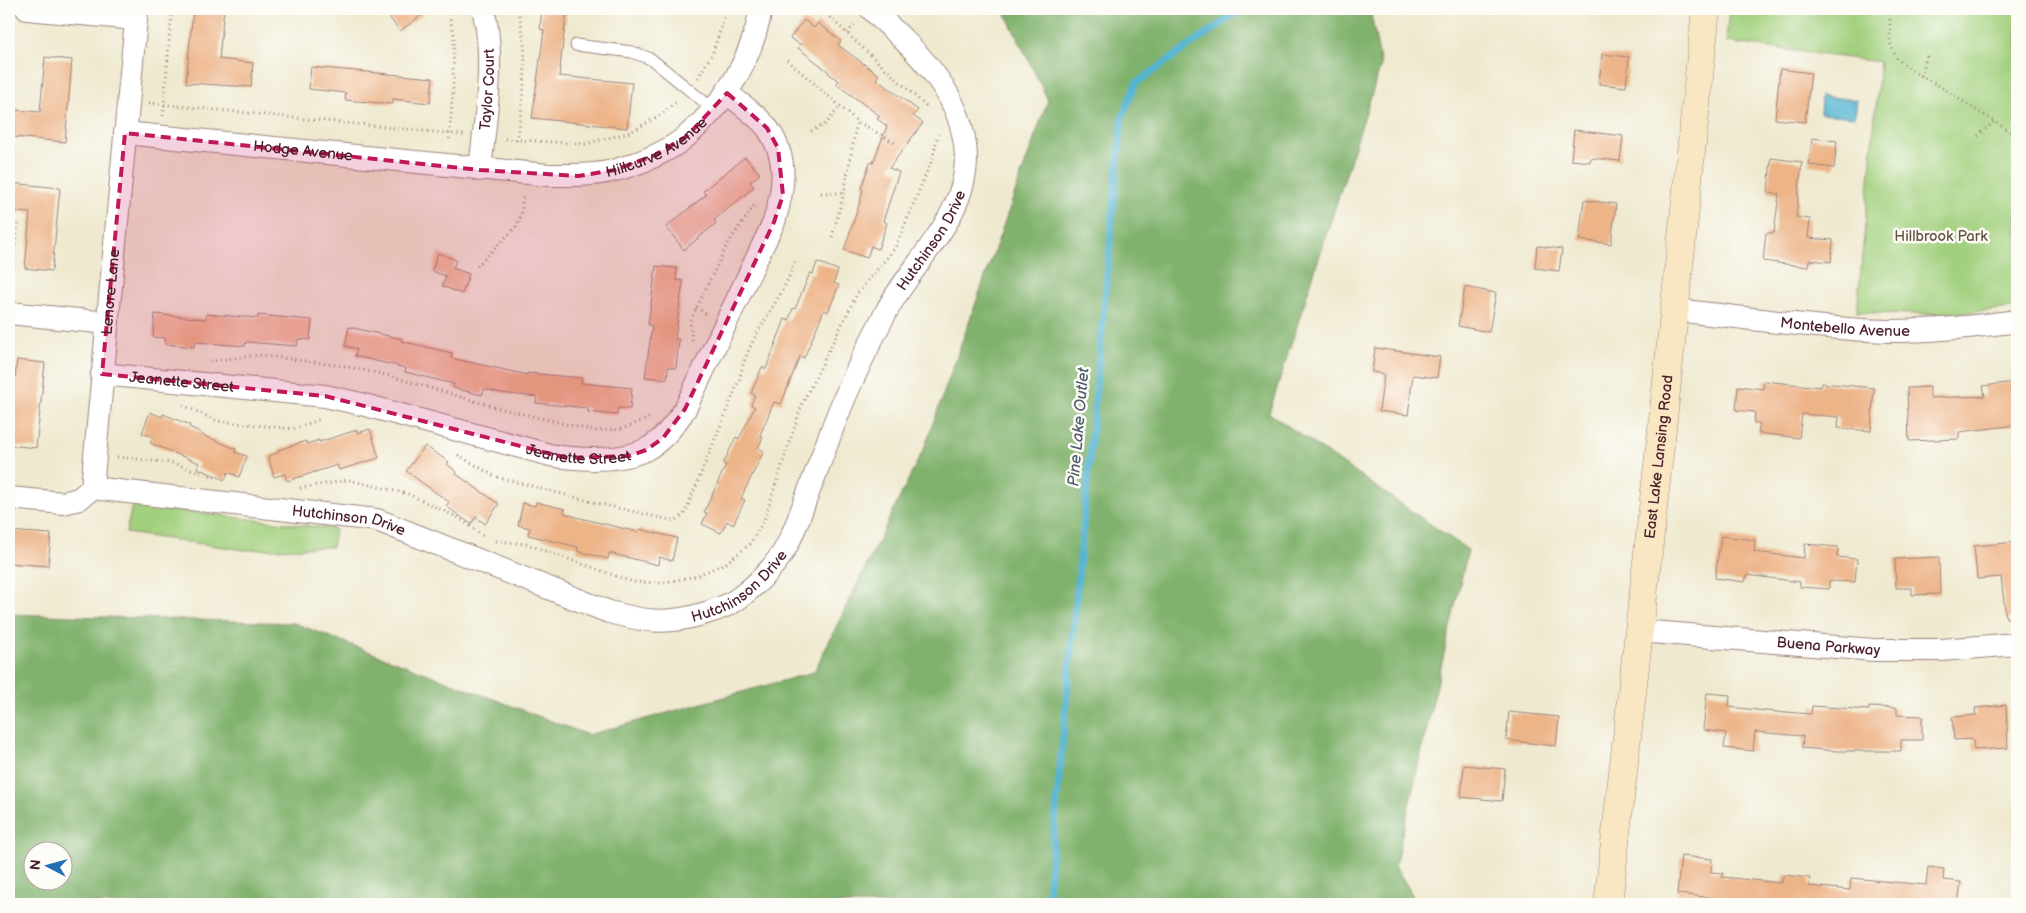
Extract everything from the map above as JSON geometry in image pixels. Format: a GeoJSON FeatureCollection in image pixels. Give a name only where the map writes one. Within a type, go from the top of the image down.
{"type":"FeatureCollection","features":[{"type":"Feature","properties":{"kind":"street"},"geometry":{"type":"LineString","coordinates":[[27,9],[136,14]]}},
{"type":"Feature","properties":{"kind":"street","name":"Taylor Court"},"geometry":{"type":"LineString","coordinates":[[480,170],[489,82],[486,20],[483,9]]}},
{"type":"Feature","properties":{"kind":"street","name":"Hillcurve Avenue"},"geometry":{"type":"LineString","coordinates":[[480,170],[578,176],[615,170],[655,156],[687,136],[720,101],[746,58],[761,9]]}},
{"type":"Feature","properties":{"kind":"street","name":"Hutchinson Drive"},"geometry":{"type":"LineString","coordinates":[[92,488],[378,520],[609,612],[635,619],[666,622],[689,618],[738,600],[761,579],[782,554],[798,521],[856,372],[888,309],[957,206],[964,181],[966,157],[964,138],[951,99],[928,63],[871,9]]}},
{"type":"Feature","properties":{"kind":"street","name":"East Lake Lansing Road"},"geometry":{"type":"LineString","coordinates":[[1608,904],[1706,9]]}},
{"type":"Feature","properties":{"kind":"street","name":"Lenore Lane"},"geometry":{"type":"LineString","coordinates":[[92,488],[136,14]]}},
{"type":"Feature","properties":{"kind":"street","name":"Jeanette Street"},"geometry":{"type":"LineString","coordinates":[[102,374],[325,396],[361,404],[550,456],[585,459],[629,456],[646,450],[662,438],[685,409],[774,222],[783,195],[783,172],[778,148],[767,128],[720,101]]}},
{"type":"Feature","properties":{"kind":"street","name":"Hodge Avenue"},"geometry":{"type":"LineString","coordinates":[[125,133],[480,170]]}},
{"type":"Feature","properties":{"kind":"street","name":"Montebello Avenue"},"geometry":{"type":"LineString","coordinates":[[1674,310],[1842,328],[1888,330],[1941,330],[2017,321]]}},
{"type":"Feature","properties":{"kind":"street"},"geometry":{"type":"LineString","coordinates":[[9,313],[108,323]]}},
{"type":"Feature","properties":{"kind":"street"},"geometry":{"type":"LineString","coordinates":[[9,498],[63,504],[79,499],[92,488]]}},
{"type":"Feature","properties":{"kind":"street","name":"Buena Parkway"},"geometry":{"type":"LineString","coordinates":[[1639,631],[1672,632],[1874,650],[1941,650],[2017,644]]}},
{"type":"Feature","properties":{"kind":"lane"},"geometry":{"type":"LineString","coordinates":[[576,45],[632,52],[651,60],[690,90],[720,101]]}},
{"type":"Feature","properties":{"kind":"path"},"geometry":{"type":"LineString","coordinates":[[161,137],[172,9]]}},
{"type":"Feature","properties":{"kind":"path"},"geometry":{"type":"LineString","coordinates":[[448,9],[454,35],[448,166]]}},
{"type":"Feature","properties":{"kind":"path"},"geometry":{"type":"LineString","coordinates":[[517,9],[524,50],[522,103],[517,140]]}},
{"type":"Feature","properties":{"kind":"path"},"geometry":{"type":"LineString","coordinates":[[128,100],[483,137],[585,144],[631,132],[662,113],[690,90],[713,52],[727,9]]}},
{"type":"Feature","properties":{"kind":"path"},"geometry":{"type":"LineString","coordinates":[[1890,9],[1890,43],[1897,59],[2017,136]]}},
{"type":"Feature","properties":{"kind":"path"},"geometry":{"type":"LineString","coordinates":[[826,14],[930,110]]}},
{"type":"Feature","properties":{"kind":"path"},"geometry":{"type":"LineString","coordinates":[[1921,76],[1928,52]]}},
{"type":"Feature","properties":{"kind":"path"},"geometry":{"type":"LineString","coordinates":[[786,60],[857,121],[895,144]]}},
{"type":"Feature","properties":{"kind":"path"},"geometry":{"type":"LineString","coordinates":[[811,131],[826,124],[840,106]]}},
{"type":"Feature","properties":{"kind":"path"},"geometry":{"type":"LineString","coordinates":[[832,237],[844,194],[857,121]]}},
{"type":"Feature","properties":{"kind":"path"},"geometry":{"type":"LineString","coordinates":[[1978,136],[1994,122]]}},
{"type":"Feature","properties":{"kind":"path"},"geometry":{"type":"LineString","coordinates":[[295,489],[349,480],[408,494],[459,518],[482,536],[499,542],[526,544],[633,582],[661,583],[696,576],[726,563],[750,544],[764,520],[802,404],[857,294],[895,248],[932,160],[938,130]]}},
{"type":"Feature","properties":{"kind":"path"},"geometry":{"type":"LineString","coordinates":[[477,266],[516,227],[521,216],[525,173]]}},
{"type":"Feature","properties":{"kind":"path"},"geometry":{"type":"LineString","coordinates":[[821,193],[844,194]]}},
{"type":"Feature","properties":{"kind":"path"},"geometry":{"type":"LineString","coordinates":[[690,348],[692,341],[690,320],[727,246],[759,199]]}},
{"type":"Feature","properties":{"kind":"path"},"geometry":{"type":"LineString","coordinates":[[9,222],[18,223],[11,277]]}},
{"type":"Feature","properties":{"kind":"path"},"geometry":{"type":"LineString","coordinates":[[203,361],[259,355],[344,366],[386,375],[495,407],[594,431],[622,429],[648,419],[654,413]]}},
{"type":"Feature","properties":{"kind":"path"},"geometry":{"type":"LineString","coordinates":[[95,454],[172,463],[226,481]]}},
{"type":"Feature","properties":{"kind":"highlighted area"},"geometry":{"type":"Polygon","coordinates":[[[727,93],[767,128],[778,148],[783,195],[774,222],[685,409],[663,438],[646,450],[629,456],[567,458],[325,396],[102,374],[125,133],[480,170],[578,176],[615,170],[655,155],[687,136],[727,93]]]}},
{"type":"Feature","properties":{"kind":"green space"},"geometry":{"type":"Polygon","coordinates":[[[1003,9],[1370,9],[1381,65],[1269,413],[1468,550],[1395,866],[1418,904],[9,904],[9,614],[294,623],[588,735],[814,672],[925,446],[1048,100],[1003,9]]]}},
{"type":"Feature","properties":{"kind":"green space","name":"Hillbrook Park"},"geometry":{"type":"Polygon","coordinates":[[[1729,9],[2017,9],[2017,307],[1937,314],[1857,312],[1880,62],[1726,42],[1729,9]]]}},
{"type":"Feature","properties":{"kind":"green space"},"geometry":{"type":"Polygon","coordinates":[[[132,505],[335,529],[332,547],[244,550],[126,533],[132,505]]]}},
{"type":"Feature","properties":{"kind":"water"},"geometry":{"type":"Polygon","coordinates":[[[1821,96],[1857,100],[1855,117],[1820,114],[1821,96]]]}},
{"type":"Feature","properties":{"kind":"building"},"geometry":{"type":"Polygon","coordinates":[[[193,9],[224,9],[219,59],[253,63],[251,87],[186,83],[193,9]]]}},
{"type":"Feature","properties":{"kind":"building"},"geometry":{"type":"Polygon","coordinates":[[[383,9],[430,9],[400,31],[383,9]]]}},
{"type":"Feature","properties":{"kind":"building"},"geometry":{"type":"Polygon","coordinates":[[[542,9],[567,9],[559,76],[632,83],[627,128],[532,118],[544,30],[540,29],[542,9]]]}},
{"type":"Feature","properties":{"kind":"building"},"geometry":{"type":"Polygon","coordinates":[[[804,20],[814,28],[818,23],[841,41],[838,45],[879,75],[876,79],[918,110],[913,116],[923,123],[889,168],[899,172],[883,221],[887,223],[878,249],[871,246],[867,258],[844,250],[860,202],[863,190],[861,189],[870,162],[873,163],[887,126],[877,119],[880,116],[836,84],[839,81],[798,48],[801,45],[790,38],[804,20]]]}},
{"type":"Feature","properties":{"kind":"building"},"geometry":{"type":"Polygon","coordinates":[[[1602,54],[1629,57],[1626,87],[1599,84],[1602,54]]]}},
{"type":"Feature","properties":{"kind":"building"},"geometry":{"type":"Polygon","coordinates":[[[45,57],[72,60],[65,142],[14,137],[16,110],[40,112],[45,57]]]}},
{"type":"Feature","properties":{"kind":"building"},"geometry":{"type":"Polygon","coordinates":[[[311,67],[433,78],[430,103],[393,99],[393,104],[345,100],[346,93],[309,89],[311,67]]]}},
{"type":"Feature","properties":{"kind":"building"},"geometry":{"type":"Polygon","coordinates":[[[1780,69],[1811,73],[1805,122],[1775,119],[1780,69]]]}},
{"type":"Feature","properties":{"kind":"building"},"geometry":{"type":"Polygon","coordinates":[[[1574,130],[1623,136],[1620,161],[1591,158],[1590,162],[1571,160],[1574,130]]]}},
{"type":"Feature","properties":{"kind":"building"},"geometry":{"type":"Polygon","coordinates":[[[1812,138],[1837,141],[1834,168],[1809,165],[1812,138]]]}},
{"type":"Feature","properties":{"kind":"building"},"geometry":{"type":"Polygon","coordinates":[[[745,157],[760,174],[750,182],[754,187],[714,220],[716,223],[684,250],[666,227],[706,195],[703,191],[745,157]]]}},
{"type":"Feature","properties":{"kind":"building"},"geometry":{"type":"Polygon","coordinates":[[[1771,158],[1802,162],[1796,217],[1810,219],[1808,238],[1833,240],[1831,262],[1809,260],[1808,267],[1763,261],[1766,233],[1774,233],[1779,194],[1768,193],[1771,158]]]}},
{"type":"Feature","properties":{"kind":"building"},"geometry":{"type":"Polygon","coordinates":[[[10,183],[60,188],[52,271],[25,268],[30,213],[9,211],[10,183]]]}},
{"type":"Feature","properties":{"kind":"building"},"geometry":{"type":"Polygon","coordinates":[[[1584,200],[1616,204],[1611,244],[1579,240],[1584,200]]]}},
{"type":"Feature","properties":{"kind":"building"},"geometry":{"type":"Polygon","coordinates":[[[1537,246],[1562,249],[1559,271],[1535,268],[1537,246]]]}},
{"type":"Feature","properties":{"kind":"building"},"geometry":{"type":"Polygon","coordinates":[[[438,253],[456,260],[453,268],[469,274],[462,294],[442,286],[446,276],[432,271],[438,253]]]}},
{"type":"Feature","properties":{"kind":"building"},"geometry":{"type":"Polygon","coordinates":[[[817,262],[838,270],[834,283],[839,285],[828,312],[824,310],[804,358],[800,356],[781,404],[774,402],[760,435],[763,437],[758,448],[764,451],[741,498],[745,500],[733,525],[727,521],[721,533],[702,524],[707,513],[704,512],[726,465],[723,464],[736,437],[739,439],[755,407],[751,405],[755,395],[751,393],[762,367],[766,369],[785,319],[789,320],[810,273],[813,274],[817,262]]]}},
{"type":"Feature","properties":{"kind":"building"},"geometry":{"type":"Polygon","coordinates":[[[656,266],[677,268],[676,280],[683,281],[675,339],[679,339],[676,368],[668,367],[667,379],[645,377],[652,326],[648,325],[656,266]]]}},
{"type":"Feature","properties":{"kind":"building"},"geometry":{"type":"Polygon","coordinates":[[[1465,287],[1496,293],[1489,332],[1458,326],[1465,287]]]}},
{"type":"Feature","properties":{"kind":"building"},"geometry":{"type":"Polygon","coordinates":[[[155,314],[206,319],[206,314],[258,318],[258,315],[312,320],[310,340],[298,339],[297,346],[246,342],[245,346],[195,342],[194,347],[165,344],[165,338],[153,337],[155,314]]]}},
{"type":"Feature","properties":{"kind":"building"},"geometry":{"type":"Polygon","coordinates":[[[349,327],[452,353],[451,358],[527,375],[527,373],[582,378],[581,383],[632,388],[630,409],[618,408],[617,415],[588,412],[588,408],[536,403],[537,397],[484,389],[482,395],[453,388],[454,384],[405,372],[406,368],[355,356],[357,349],[345,346],[349,327]]]}},
{"type":"Feature","properties":{"kind":"building"},"geometry":{"type":"Polygon","coordinates":[[[1375,348],[1440,357],[1437,378],[1413,375],[1408,415],[1379,411],[1384,374],[1372,372],[1375,348]]]}},
{"type":"Feature","properties":{"kind":"building"},"geometry":{"type":"Polygon","coordinates":[[[17,360],[45,363],[36,448],[9,445],[9,416],[11,416],[17,360]]]}},
{"type":"Feature","properties":{"kind":"building"},"geometry":{"type":"Polygon","coordinates":[[[1764,381],[1821,387],[1822,383],[1874,388],[1871,431],[1838,428],[1839,417],[1802,414],[1799,438],[1758,433],[1760,423],[1754,423],[1755,412],[1736,410],[1738,386],[1763,389],[1764,381]]]}},
{"type":"Feature","properties":{"kind":"building"},"geometry":{"type":"Polygon","coordinates":[[[2015,382],[2017,389],[2017,425],[1959,432],[1959,439],[1909,441],[1907,388],[1930,387],[1930,398],[1985,396],[1983,386],[2015,382]]]}},
{"type":"Feature","properties":{"kind":"building"},"geometry":{"type":"Polygon","coordinates":[[[150,412],[162,417],[163,414],[190,425],[189,427],[200,432],[200,434],[236,449],[235,452],[247,456],[239,477],[228,472],[225,480],[197,468],[199,463],[150,443],[153,437],[142,433],[150,412]]]}},
{"type":"Feature","properties":{"kind":"building"},"geometry":{"type":"Polygon","coordinates":[[[370,429],[379,458],[339,470],[337,465],[287,481],[285,474],[274,477],[268,456],[279,452],[278,450],[306,441],[307,444],[319,440],[319,442],[357,430],[358,433],[370,429]]]}},
{"type":"Feature","properties":{"kind":"building"},"geometry":{"type":"Polygon","coordinates":[[[425,446],[449,462],[447,464],[457,472],[456,474],[499,504],[485,524],[476,517],[471,524],[446,506],[449,502],[406,471],[425,446]]]}},
{"type":"Feature","properties":{"kind":"building"},"geometry":{"type":"Polygon","coordinates":[[[536,502],[565,509],[564,513],[576,517],[638,532],[639,529],[677,538],[672,561],[659,557],[658,565],[609,553],[608,559],[577,551],[578,547],[528,535],[530,528],[518,525],[523,503],[535,506],[536,502]]]}},
{"type":"Feature","properties":{"kind":"building"},"geometry":{"type":"Polygon","coordinates":[[[9,531],[51,534],[48,566],[9,563],[9,531]]]}},
{"type":"Feature","properties":{"kind":"building"},"geometry":{"type":"Polygon","coordinates":[[[1721,536],[1755,540],[1754,552],[1804,558],[1805,544],[1838,547],[1837,557],[1857,559],[1855,582],[1829,581],[1829,589],[1800,587],[1800,582],[1747,575],[1745,582],[1715,578],[1721,536]]]}},
{"type":"Feature","properties":{"kind":"building"},"geometry":{"type":"Polygon","coordinates":[[[2017,542],[2017,617],[2006,618],[2001,577],[1977,579],[1974,546],[2017,542]]]}},
{"type":"Feature","properties":{"kind":"building"},"geometry":{"type":"Polygon","coordinates":[[[1939,557],[1940,594],[1912,595],[1912,588],[1896,588],[1895,559],[1939,557]]]}},
{"type":"Feature","properties":{"kind":"building"},"geometry":{"type":"Polygon","coordinates":[[[1707,693],[1730,695],[1729,707],[1786,713],[1811,714],[1812,706],[1869,710],[1869,707],[1897,708],[1897,715],[1922,716],[1922,740],[1901,740],[1901,751],[1836,751],[1802,748],[1803,736],[1755,732],[1753,751],[1724,748],[1726,733],[1703,730],[1707,693]]]}},
{"type":"Feature","properties":{"kind":"building"},"geometry":{"type":"Polygon","coordinates":[[[2006,705],[2008,748],[1974,750],[1973,739],[1954,740],[1952,717],[1976,715],[1975,708],[2006,705]]]}},
{"type":"Feature","properties":{"kind":"building"},"geometry":{"type":"Polygon","coordinates":[[[1509,712],[1559,717],[1556,746],[1506,740],[1509,712]]]}},
{"type":"Feature","properties":{"kind":"building"},"geometry":{"type":"Polygon","coordinates":[[[1464,765],[1505,769],[1502,801],[1461,797],[1464,765]]]}},
{"type":"Feature","properties":{"kind":"building"},"geometry":{"type":"Polygon","coordinates":[[[1681,856],[1712,859],[1711,872],[1723,873],[1722,877],[1782,883],[1783,875],[1810,878],[1809,886],[1850,890],[1851,878],[1926,885],[1928,867],[1944,869],[1943,880],[1961,882],[1958,904],[1733,904],[1715,902],[1716,898],[1677,894],[1681,856]]]}},
{"type":"Feature","properties":{"kind":"waterway","name":"Pine Lake Outlet"},"geometry":{"type":"LineString","coordinates":[[1047,904],[1122,118],[1136,83],[1242,9]]}}]}
